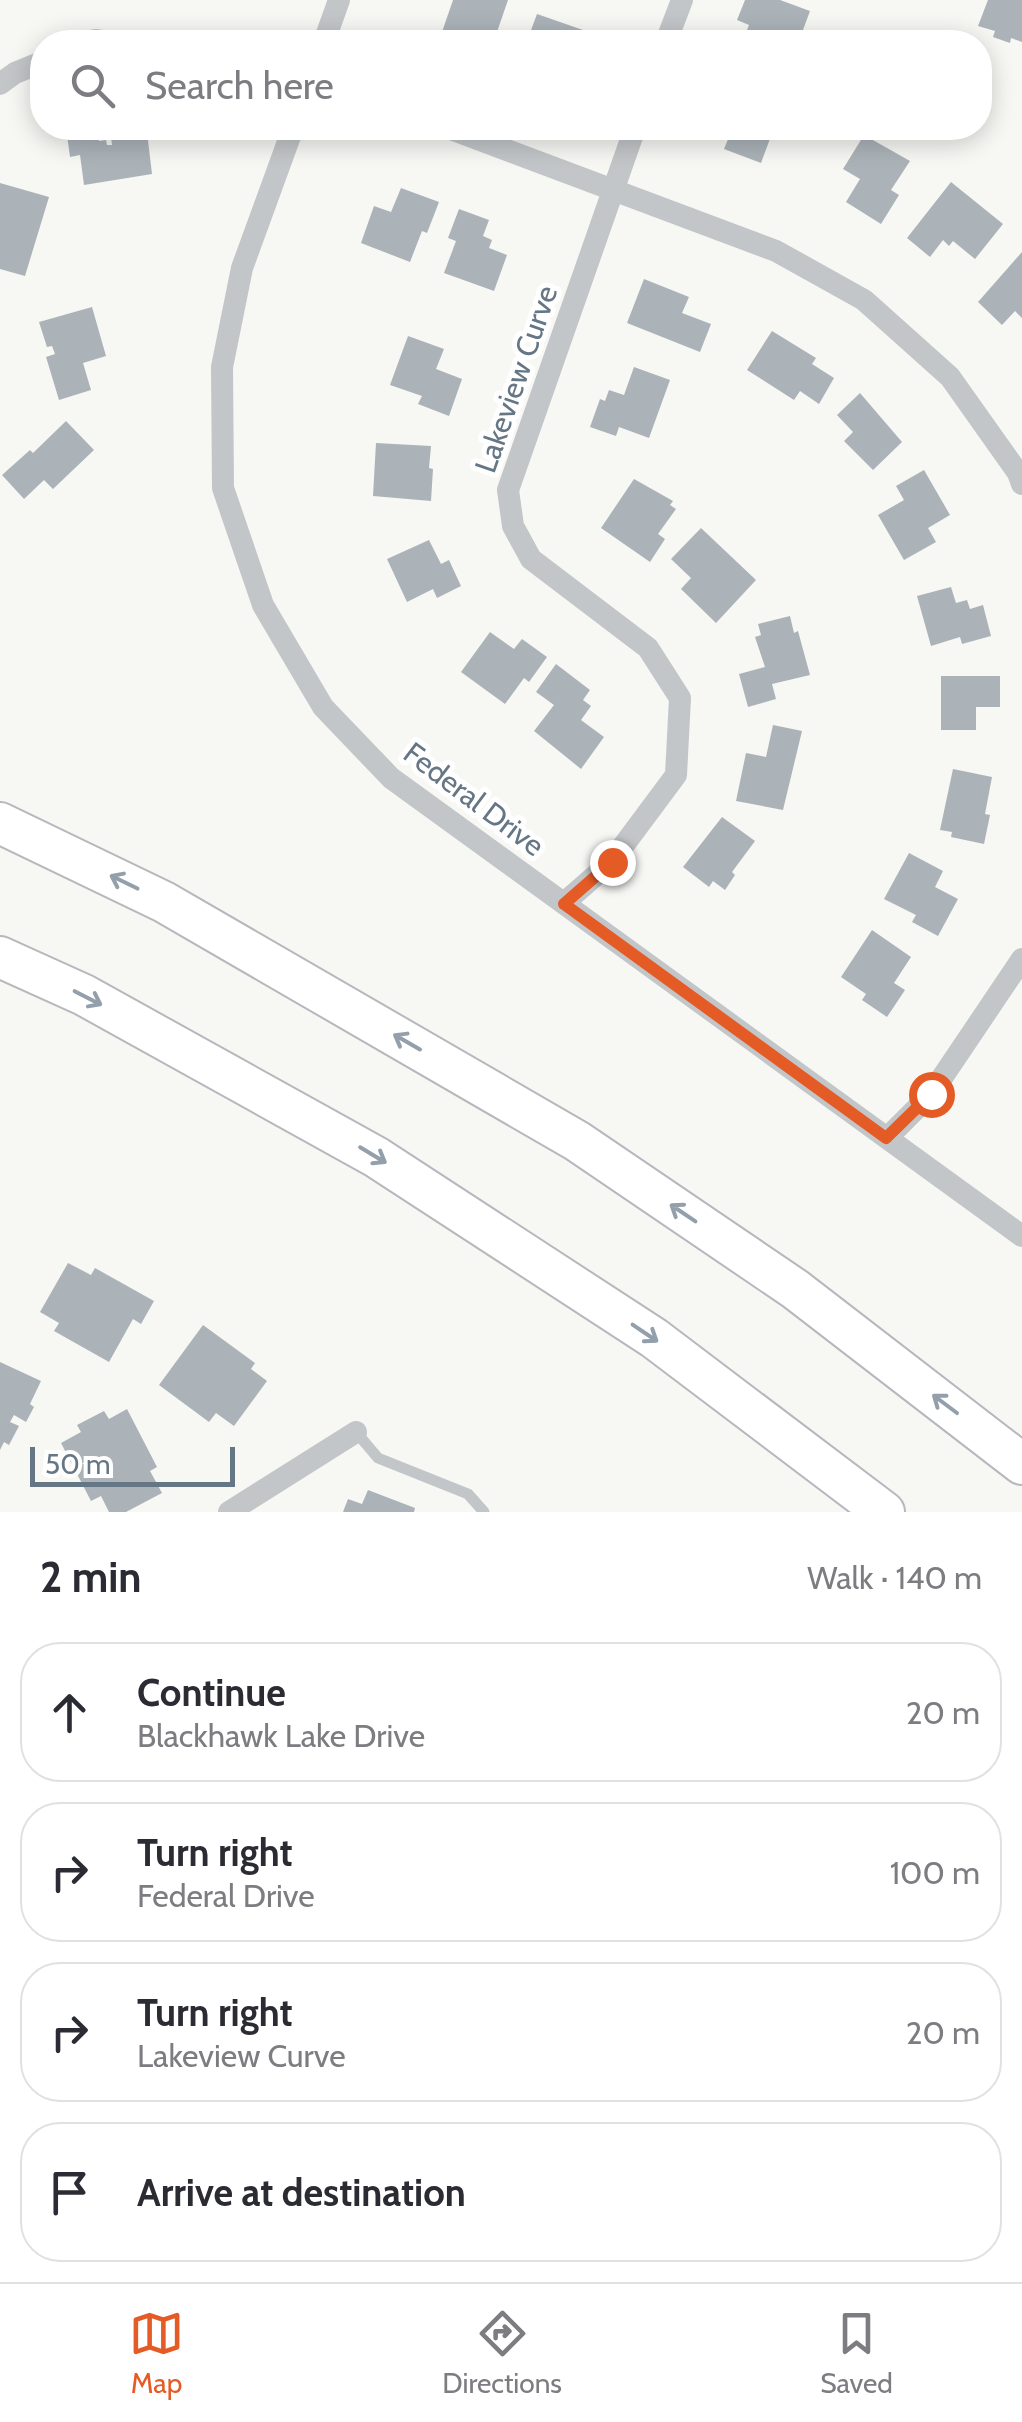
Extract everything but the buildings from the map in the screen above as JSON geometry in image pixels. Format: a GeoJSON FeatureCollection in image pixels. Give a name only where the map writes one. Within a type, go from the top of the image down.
{"type":"FeatureCollection","features":[{"type":"Feature","properties":{"kind":"highway"},"geometry":{"type":"LineString","coordinates":[[0,823],[164,902],[577,1140],[794,1289],[1022,1464]]}},
{"type":"Feature","properties":{"kind":"highway"},"geometry":{"type":"LineString","coordinates":[[0,957],[84,995],[376,1157],[654,1338],[884,1512]]}},
{"type":"Feature","properties":{"kind":"street"},"geometry":{"type":"LineString","coordinates":[[328,30],[339,0]]}},
{"type":"Feature","properties":{"kind":"street"},"geometry":{"type":"LineString","coordinates":[[671,30],[682,0]]}},
{"type":"Feature","properties":{"kind":"street"},"geometry":{"type":"LineString","coordinates":[[0,84],[30,67]]}},
{"type":"Feature","properties":{"kind":"street","name":"Federal Drive"},"geometry":{"type":"LineString","coordinates":[[289,140],[242,268],[222,367],[223,488],[264,605],[323,707],[391,778],[1022,1236]]}},
{"type":"Feature","properties":{"kind":"street"},"geometry":{"type":"LineString","coordinates":[[481,140],[776,250],[864,300],[950,376],[1021,476]]}},
{"type":"Feature","properties":{"kind":"street","name":"Lakeview Curve"},"geometry":{"type":"LineString","coordinates":[[564,904],[612,862],[676,775],[680,698],[648,648],[531,559],[512,526],[508,490],[631,140]]}},
{"type":"Feature","properties":{"kind":"street"},"geometry":{"type":"LineString","coordinates":[[886,1138],[931,1094],[1022,959]]}},
{"type":"Feature","properties":{"kind":"street"},"geometry":{"type":"LineString","coordinates":[[229,1512],[356,1432]]}},
{"type":"Feature","properties":{"kind":"lane"},"geometry":{"type":"LineString","coordinates":[[356,1432],[378,1458],[468,1494],[484,1512]]}},
{"type":"Feature","properties":{"kind":"route"},"geometry":{"type":"LineString","coordinates":[[612,862],[564,904],[886,1138],[931,1094]]}}]}
